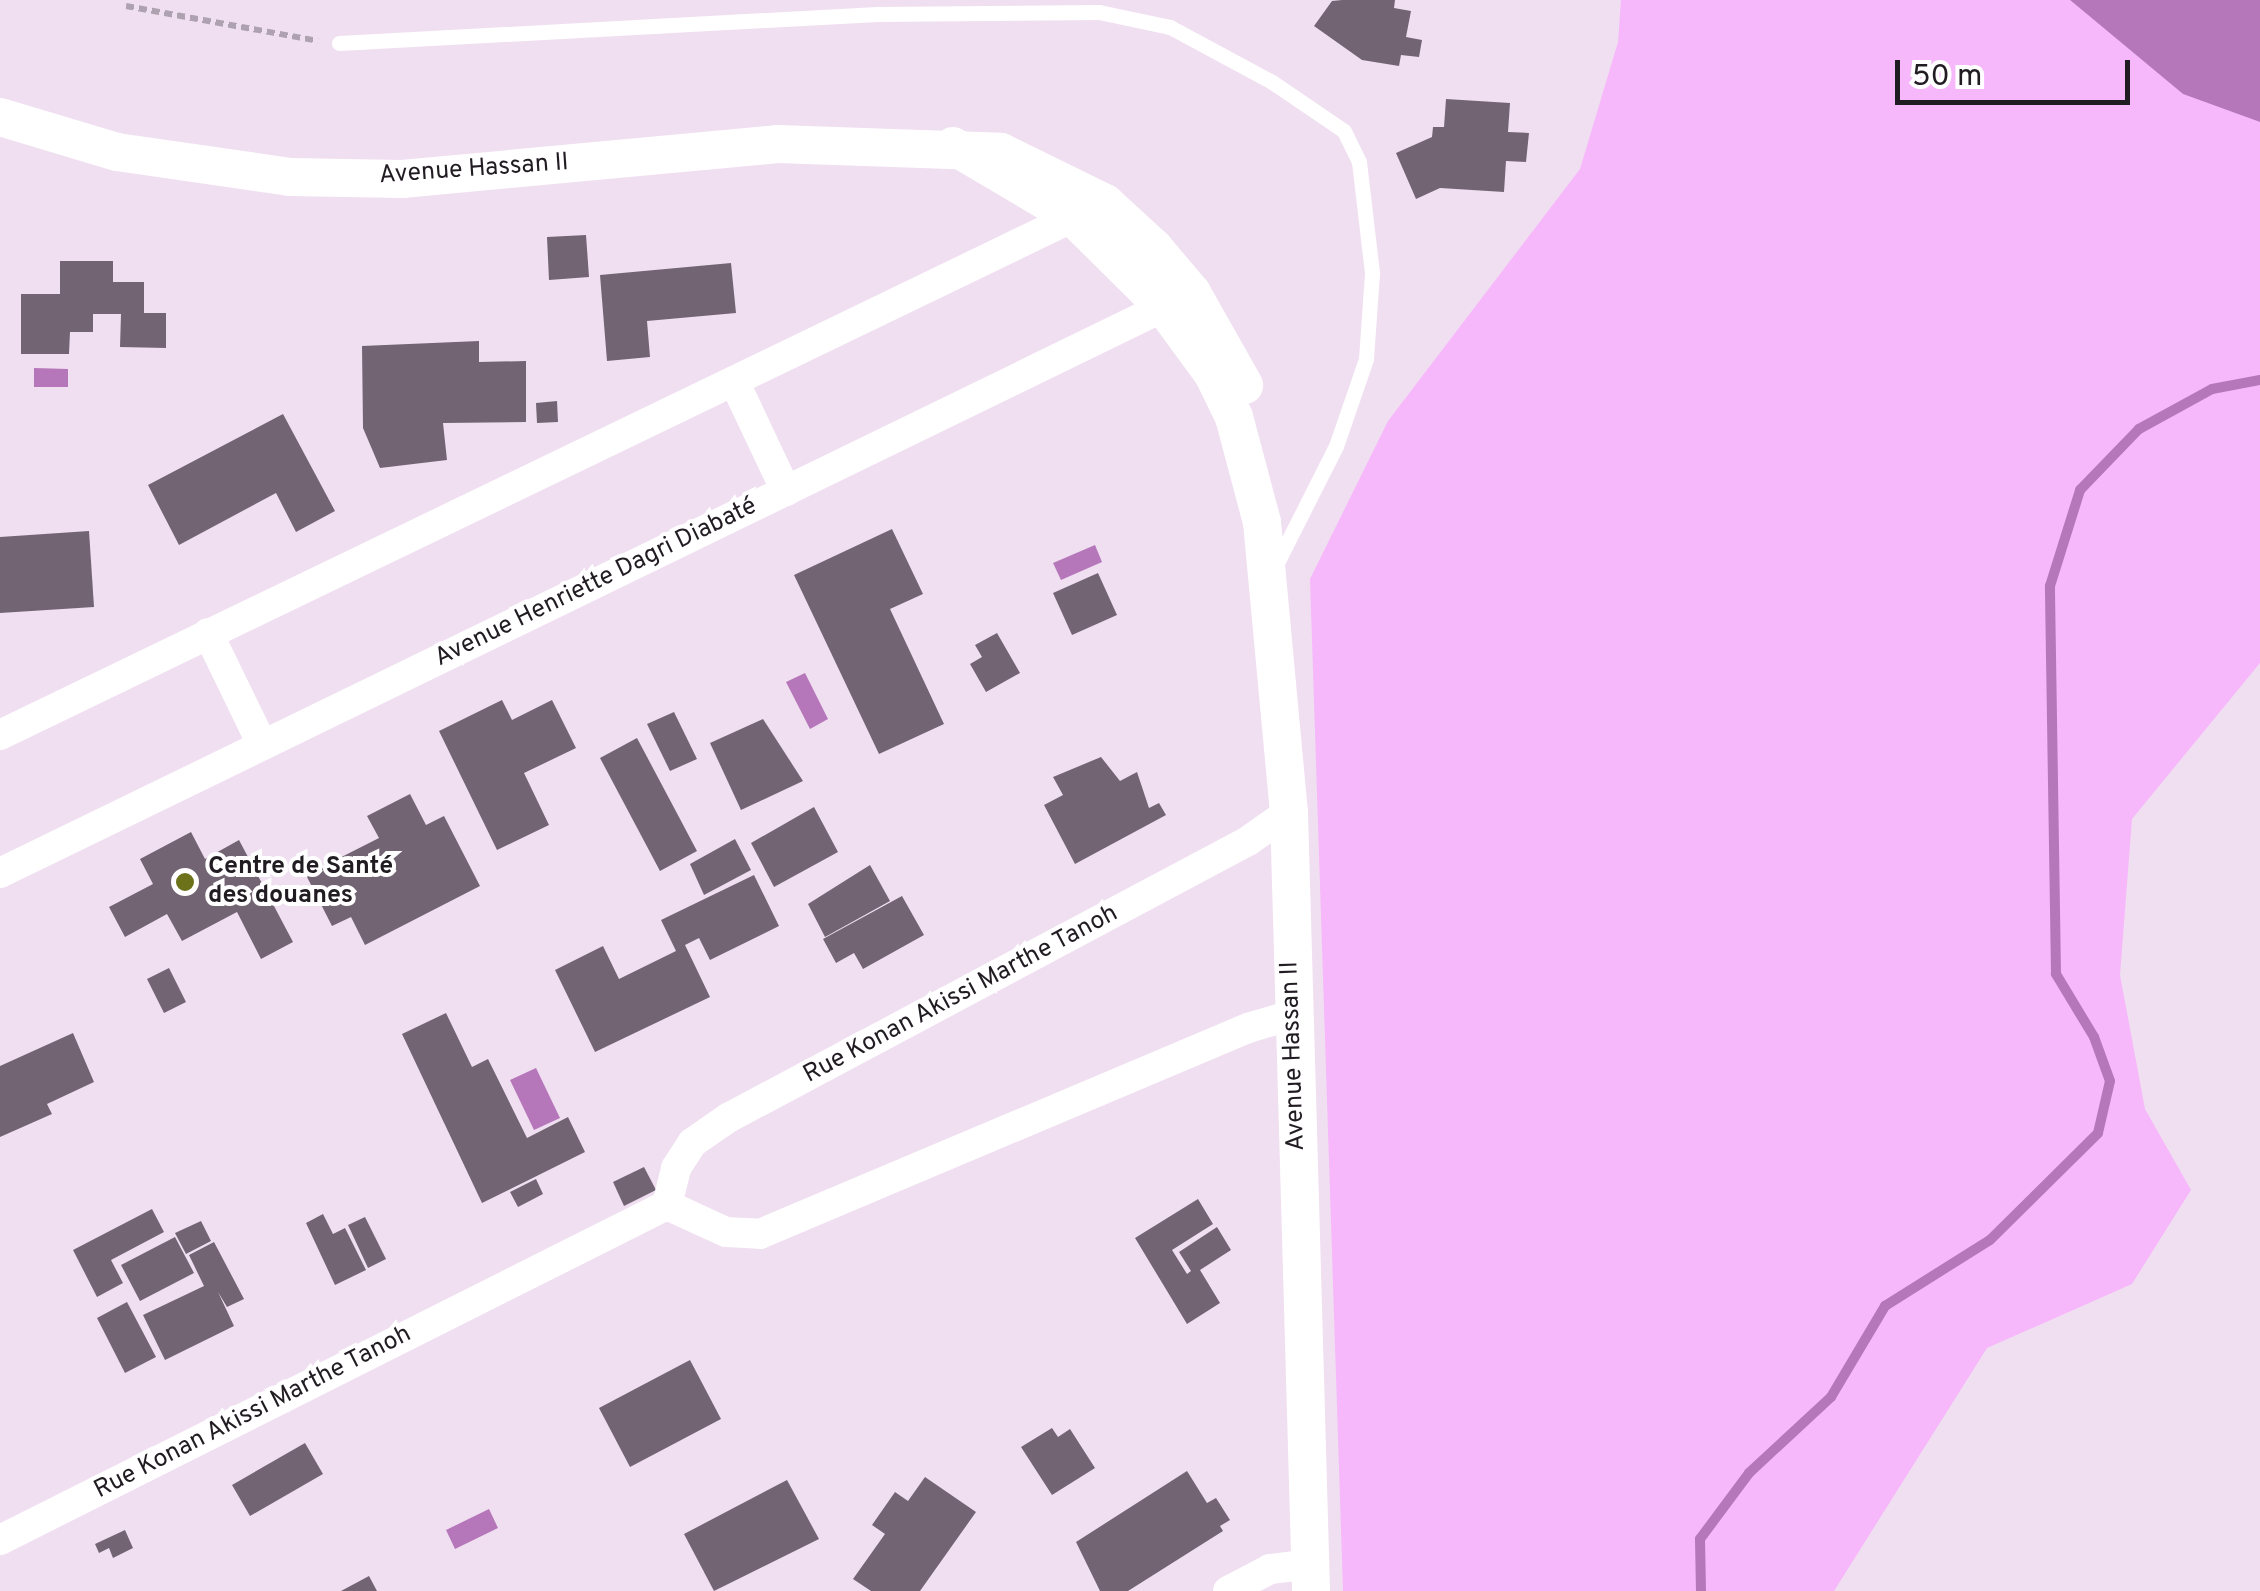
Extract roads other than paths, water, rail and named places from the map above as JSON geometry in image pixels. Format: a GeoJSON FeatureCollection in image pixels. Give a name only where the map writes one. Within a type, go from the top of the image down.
{"type":"FeatureCollection","features":[{"type":"Feature","properties":{"kind":"street","name":"Avenue Hassan II"},"geometry":{"type":"LineString","coordinates":[[0,118],[133,155],[290,177],[402,179],[777,144],[953,146],[1088,210],[1178,300],[1246,390],[1260,443],[1262,522],[1289,812],[1311,1577]]}},
{"type":"Feature","properties":{"kind":"street"},"geometry":{"type":"LineString","coordinates":[[0,734],[1088,210]]}},
{"type":"Feature","properties":{"kind":"street","name":"Avenue Henriette Dagri Diabaté"},"geometry":{"type":"LineString","coordinates":[[0,873],[1178,300]]}},
{"type":"Feature","properties":{"kind":"street"},"geometry":{"type":"LineString","coordinates":[[734,381],[786,491]]}},
{"type":"Feature","properties":{"kind":"street"},"geometry":{"type":"LineString","coordinates":[[208,633],[262,744]]}},
{"type":"Feature","properties":{"kind":"street","name":"Rue Konan Akissi Marthe Tanoh"},"geometry":{"type":"LineString","coordinates":[[0,1540],[667,1205],[676,1168],[692,1143],[728,1118],[1231,850],[1289,812]]}},
{"type":"Feature","properties":{"kind":"street"},"geometry":{"type":"LineString","coordinates":[[667,1205],[726,1232],[760,1234],[1248,1028],[1292,1016]]}},
{"type":"Feature","properties":{"kind":"street"},"geometry":{"type":"LineString","coordinates":[[1228,1591],[1270,1568],[1311,1577]]}},
{"type":"Feature","properties":{"kind":"lane"},"geometry":{"type":"LineString","coordinates":[[339,43],[471,41],[878,14],[1098,12],[1170,28],[1272,82],[1344,130],[1359,162],[1372,273],[1366,359],[1336,446],[1270,577]]}},
{"type":"Feature","properties":{"kind":"waterway"},"geometry":{"type":"LineString","coordinates":[[1701,1591],[1700,1539],[1749,1473],[1831,1397],[1885,1306],[1990,1240],[2098,1133],[2110,1081],[2094,1037],[2056,974],[2050,586],[2080,490],[2139,429],[2212,389],[2260,380]]}},
{"type":"Feature","properties":{"kind":"place","name":"Centre de Santé des douanes"},"geometry":{"type":"Point","coordinates":[185,882]}}]}
